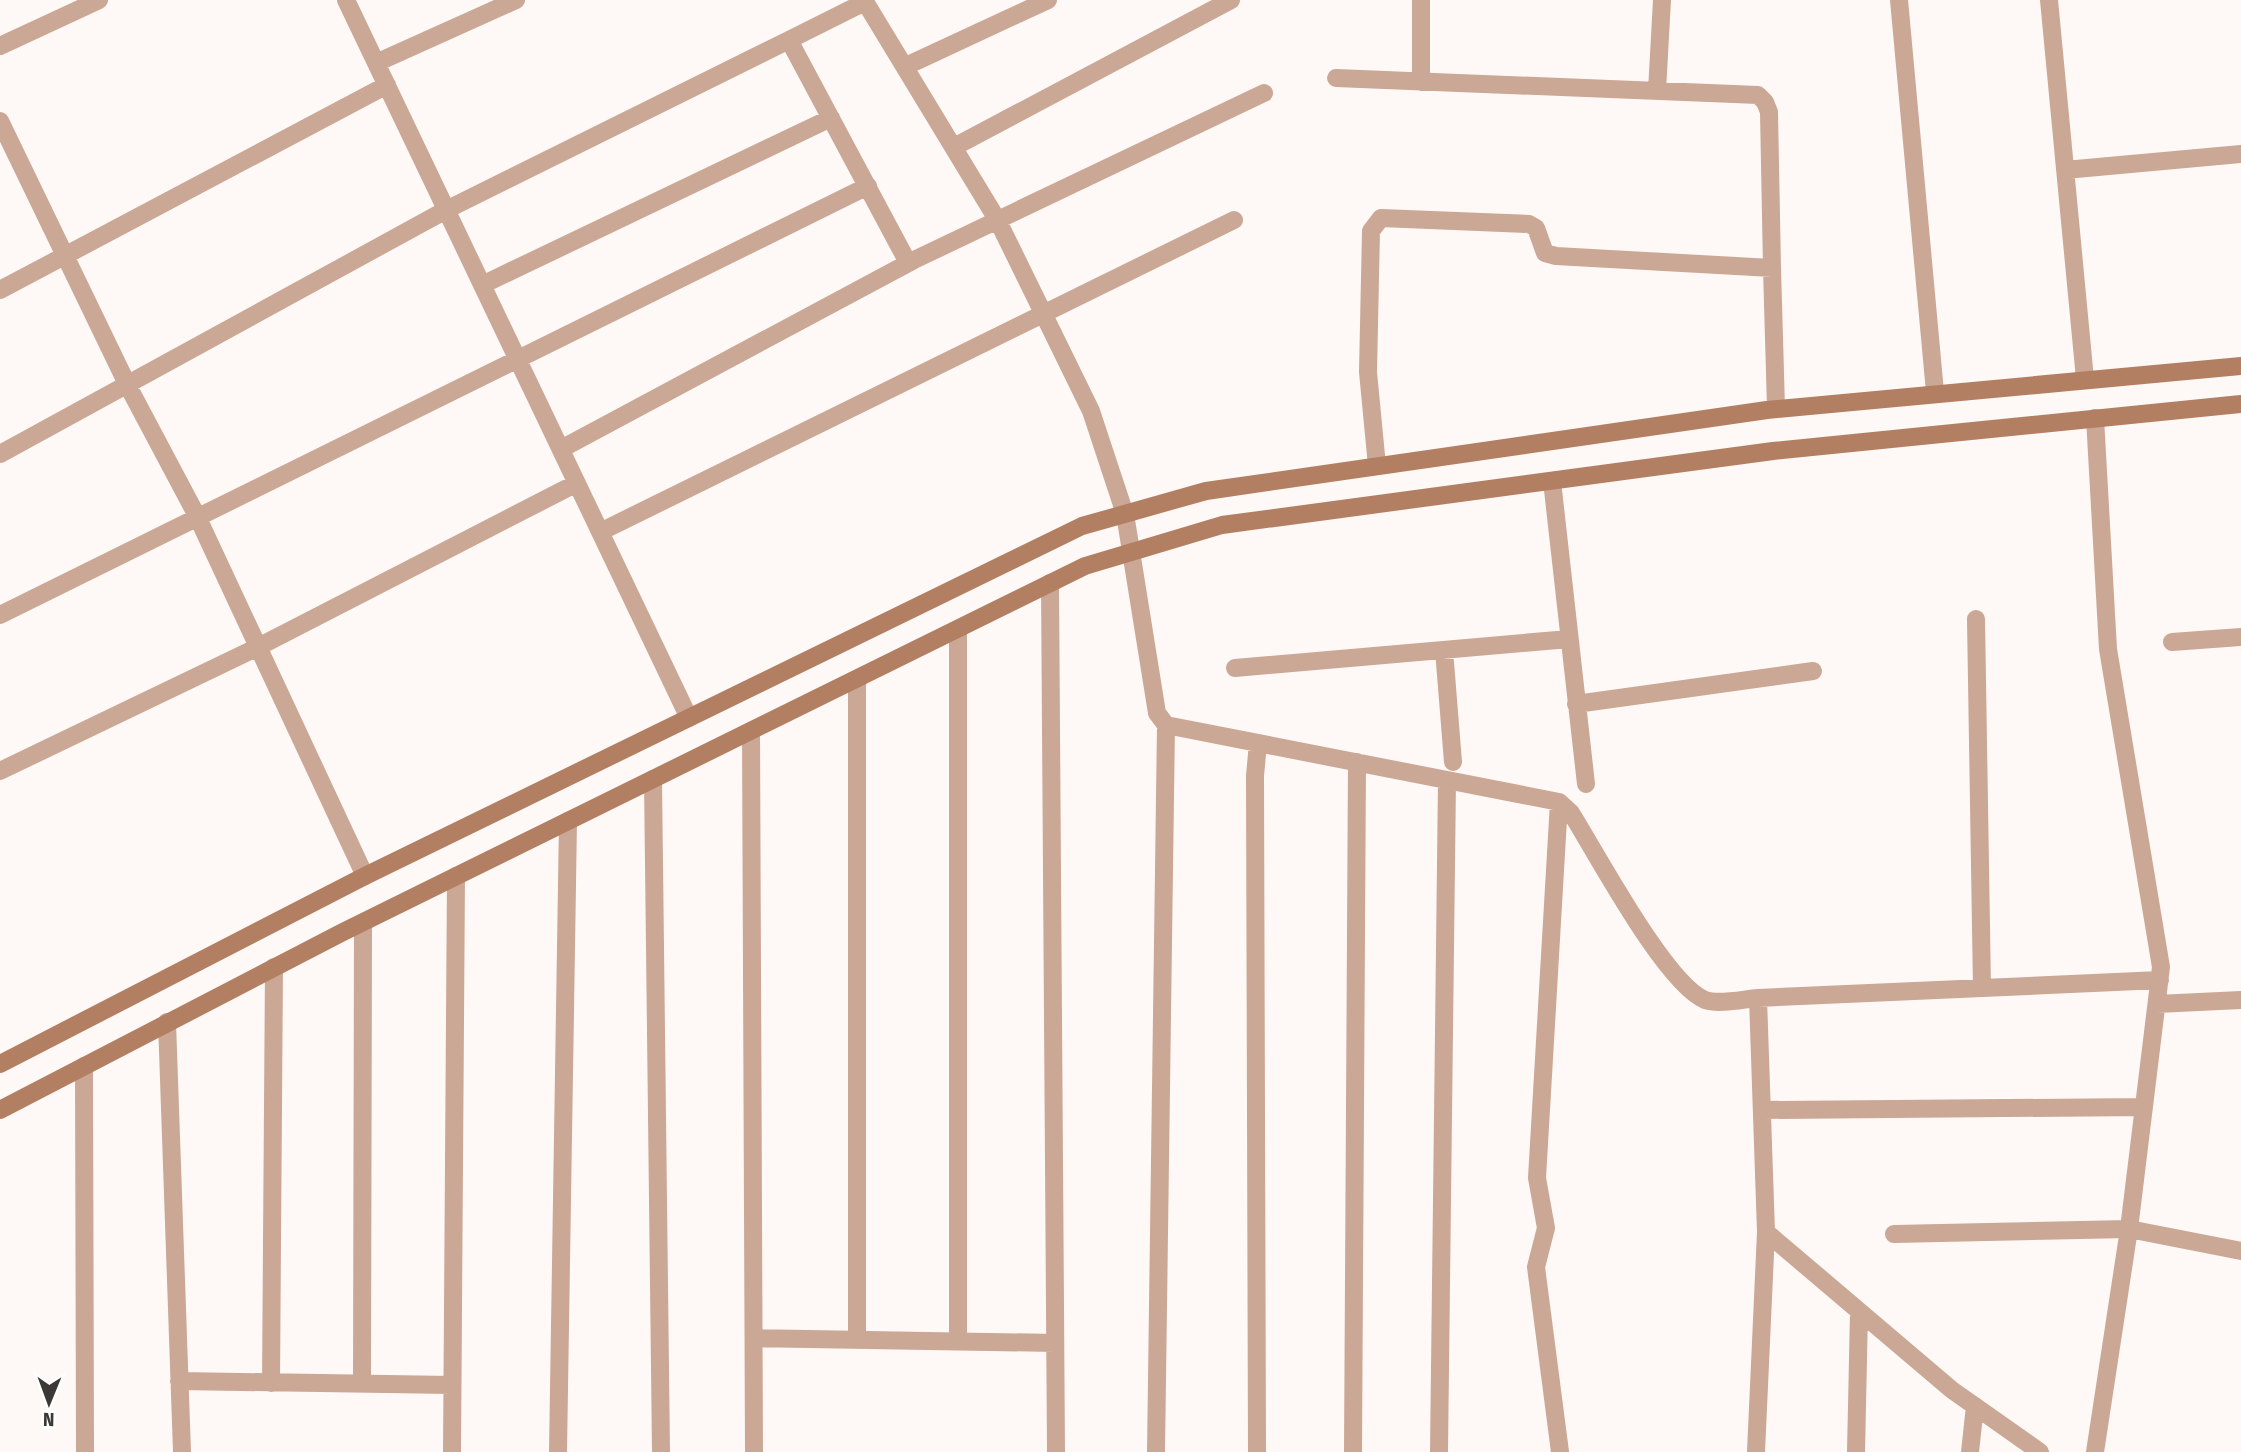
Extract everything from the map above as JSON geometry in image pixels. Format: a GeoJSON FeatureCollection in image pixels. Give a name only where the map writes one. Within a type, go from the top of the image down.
{"type":"FeatureCollection","features":[{"type":"Feature","properties":{"kind":"street"},"geometry":{"type":"LineString","coordinates":[[0,46],[99,0]]}},
{"type":"Feature","properties":{"kind":"street"},"geometry":{"type":"LineString","coordinates":[[346,0],[689,718]]}},
{"type":"Feature","properties":{"kind":"street"},"geometry":{"type":"LineString","coordinates":[[376,63],[516,0]]}},
{"type":"Feature","properties":{"kind":"street"},"geometry":{"type":"LineString","coordinates":[[906,66],[1048,0]]}},
{"type":"Feature","properties":{"kind":"street"},"geometry":{"type":"LineString","coordinates":[[954,146],[1231,0]]}},
{"type":"Feature","properties":{"kind":"street"},"geometry":{"type":"LineString","coordinates":[[1421,0],[1421,82]]}},
{"type":"Feature","properties":{"kind":"street"},"geometry":{"type":"LineString","coordinates":[[1657,91],[1662,0]]}},
{"type":"Feature","properties":{"kind":"street"},"geometry":{"type":"LineString","coordinates":[[1899,0],[1935,393]]}},
{"type":"Feature","properties":{"kind":"street"},"geometry":{"type":"LineString","coordinates":[[2049,0],[2085,379]]}},
{"type":"Feature","properties":{"kind":"street"},"geometry":{"type":"LineString","coordinates":[[0,454],[446,210],[865,1],[998,221],[1042,316],[1091,411],[1125,514],[1133,552],[1157,713],[1166,725],[1156,1452]]}},
{"type":"Feature","properties":{"kind":"street"},"geometry":{"type":"LineString","coordinates":[[789,40],[902,254],[914,260]]}},
{"type":"Feature","properties":{"kind":"street"},"geometry":{"type":"LineString","coordinates":[[1336,78],[1758,95],[1769,112],[1776,408]]}},
{"type":"Feature","properties":{"kind":"street"},"geometry":{"type":"LineString","coordinates":[[0,290],[387,85]]}},
{"type":"Feature","properties":{"kind":"street"},"geometry":{"type":"LineString","coordinates":[[561,449],[914,260],[1264,93]]}},
{"type":"Feature","properties":{"kind":"street"},"geometry":{"type":"LineString","coordinates":[[482,285],[831,118]]}},
{"type":"Feature","properties":{"kind":"street"},"geometry":{"type":"LineString","coordinates":[[0,121],[128,386],[197,516],[260,646],[365,876]]}},
{"type":"Feature","properties":{"kind":"street"},"geometry":{"type":"LineString","coordinates":[[2065,170],[2241,154]]}},
{"type":"Feature","properties":{"kind":"street"},"geometry":{"type":"LineString","coordinates":[[0,615],[868,186]]}},
{"type":"Feature","properties":{"kind":"street"},"geometry":{"type":"LineString","coordinates":[[1377,466],[1368,372],[1371,231],[1376,221],[1381,218],[1529,224],[1536,228],[1545,253],[1556,256],[1772,268]]}},
{"type":"Feature","properties":{"kind":"street"},"geometry":{"type":"LineString","coordinates":[[600,532],[1234,220]]}},
{"type":"Feature","properties":{"kind":"street"},"geometry":{"type":"LineString","coordinates":[[0,1064],[365,876],[1082,526],[1206,491],[1776,408],[2241,366]]}},
{"type":"Feature","properties":{"kind":"street"},"geometry":{"type":"LineString","coordinates":[[0,1110],[274,967],[1085,566],[1222,525],[1773,451],[2241,404]]}},
{"type":"Feature","properties":{"kind":"street"},"geometry":{"type":"LineString","coordinates":[[2095,418],[2108,649],[2161,967],[2129,1229],[2095,1452]]}},
{"type":"Feature","properties":{"kind":"street"},"geometry":{"type":"LineString","coordinates":[[1552,481],[1586,784]]}},
{"type":"Feature","properties":{"kind":"street"},"geometry":{"type":"LineString","coordinates":[[0,771],[260,646],[577,482]]}},
{"type":"Feature","properties":{"kind":"street"},"geometry":{"type":"LineString","coordinates":[[1050,583],[1056,1452]]}},
{"type":"Feature","properties":{"kind":"street"},"geometry":{"type":"LineString","coordinates":[[1976,619],[1982,988]]}},
{"type":"Feature","properties":{"kind":"street"},"geometry":{"type":"LineString","coordinates":[[958,629],[958,1341]]}},
{"type":"Feature","properties":{"kind":"street"},"geometry":{"type":"LineString","coordinates":[[2172,642],[2241,637]]}},
{"type":"Feature","properties":{"kind":"street"},"geometry":{"type":"LineString","coordinates":[[1235,668],[1569,639]]}},
{"type":"Feature","properties":{"kind":"street"},"geometry":{"type":"LineString","coordinates":[[1444,650],[1453,762]]}},
{"type":"Feature","properties":{"kind":"street"},"geometry":{"type":"LineString","coordinates":[[1576,704],[1813,671]]}},
{"type":"Feature","properties":{"kind":"street"},"geometry":{"type":"LineString","coordinates":[[857,679],[857,1339]]}},
{"type":"Feature","properties":{"kind":"street"},"geometry":{"type":"LineString","coordinates":[[1166,725],[1559,802],[1571,813],[1664,962],[1692,993],[1708,1001],[2160,980]]}},
{"type":"Feature","properties":{"kind":"street"},"geometry":{"type":"LineString","coordinates":[[751,731],[754,1452]]}},
{"type":"Feature","properties":{"kind":"street"},"geometry":{"type":"LineString","coordinates":[[1256,1452],[1255,776],[1258,743]]}},
{"type":"Feature","properties":{"kind":"street"},"geometry":{"type":"LineString","coordinates":[[1353,1452],[1357,762]]}},
{"type":"Feature","properties":{"kind":"street"},"geometry":{"type":"LineString","coordinates":[[653,779],[661,1452]]}},
{"type":"Feature","properties":{"kind":"street"},"geometry":{"type":"LineString","coordinates":[[1439,1452],[1447,780]]}},
{"type":"Feature","properties":{"kind":"street"},"geometry":{"type":"LineString","coordinates":[[1559,802],[1537,1178],[1546,1228],[1536,1268],[1560,1452]]}},
{"type":"Feature","properties":{"kind":"street"},"geometry":{"type":"LineString","coordinates":[[558,1452],[568,821]]}},
{"type":"Feature","properties":{"kind":"street"},"geometry":{"type":"LineString","coordinates":[[452,1452],[456,876]]}},
{"type":"Feature","properties":{"kind":"street"},"geometry":{"type":"LineString","coordinates":[[362,1384],[363,923]]}},
{"type":"Feature","properties":{"kind":"street"},"geometry":{"type":"LineString","coordinates":[[271,1383],[274,967]]}},
{"type":"Feature","properties":{"kind":"street"},"geometry":{"type":"LineString","coordinates":[[1756,1452],[1766,1232],[1759,998]]}},
{"type":"Feature","properties":{"kind":"street"},"geometry":{"type":"LineString","coordinates":[[2157,1004],[2241,1000]]}},
{"type":"Feature","properties":{"kind":"street"},"geometry":{"type":"LineString","coordinates":[[167,1022],[181,1452]]}},
{"type":"Feature","properties":{"kind":"street"},"geometry":{"type":"LineString","coordinates":[[84,1066],[85,1452]]}},
{"type":"Feature","properties":{"kind":"street"},"geometry":{"type":"LineString","coordinates":[[1763,1110],[2144,1107]]}},
{"type":"Feature","properties":{"kind":"street"},"geometry":{"type":"LineString","coordinates":[[1894,1234],[2129,1229],[2241,1251]]}},
{"type":"Feature","properties":{"kind":"street"},"geometry":{"type":"LineString","coordinates":[[1766,1232],[1975,1406],[2040,1452]]}},
{"type":"Feature","properties":{"kind":"street"},"geometry":{"type":"LineString","coordinates":[[1856,1452],[1859,1312]]}},
{"type":"Feature","properties":{"kind":"street"},"geometry":{"type":"LineString","coordinates":[[754,1338],[1055,1343]]}},
{"type":"Feature","properties":{"kind":"street"},"geometry":{"type":"LineString","coordinates":[[179,1381],[452,1385]]}},
{"type":"Feature","properties":{"kind":"street"},"geometry":{"type":"LineString","coordinates":[[1969,1452],[1975,1406]]}}]}
